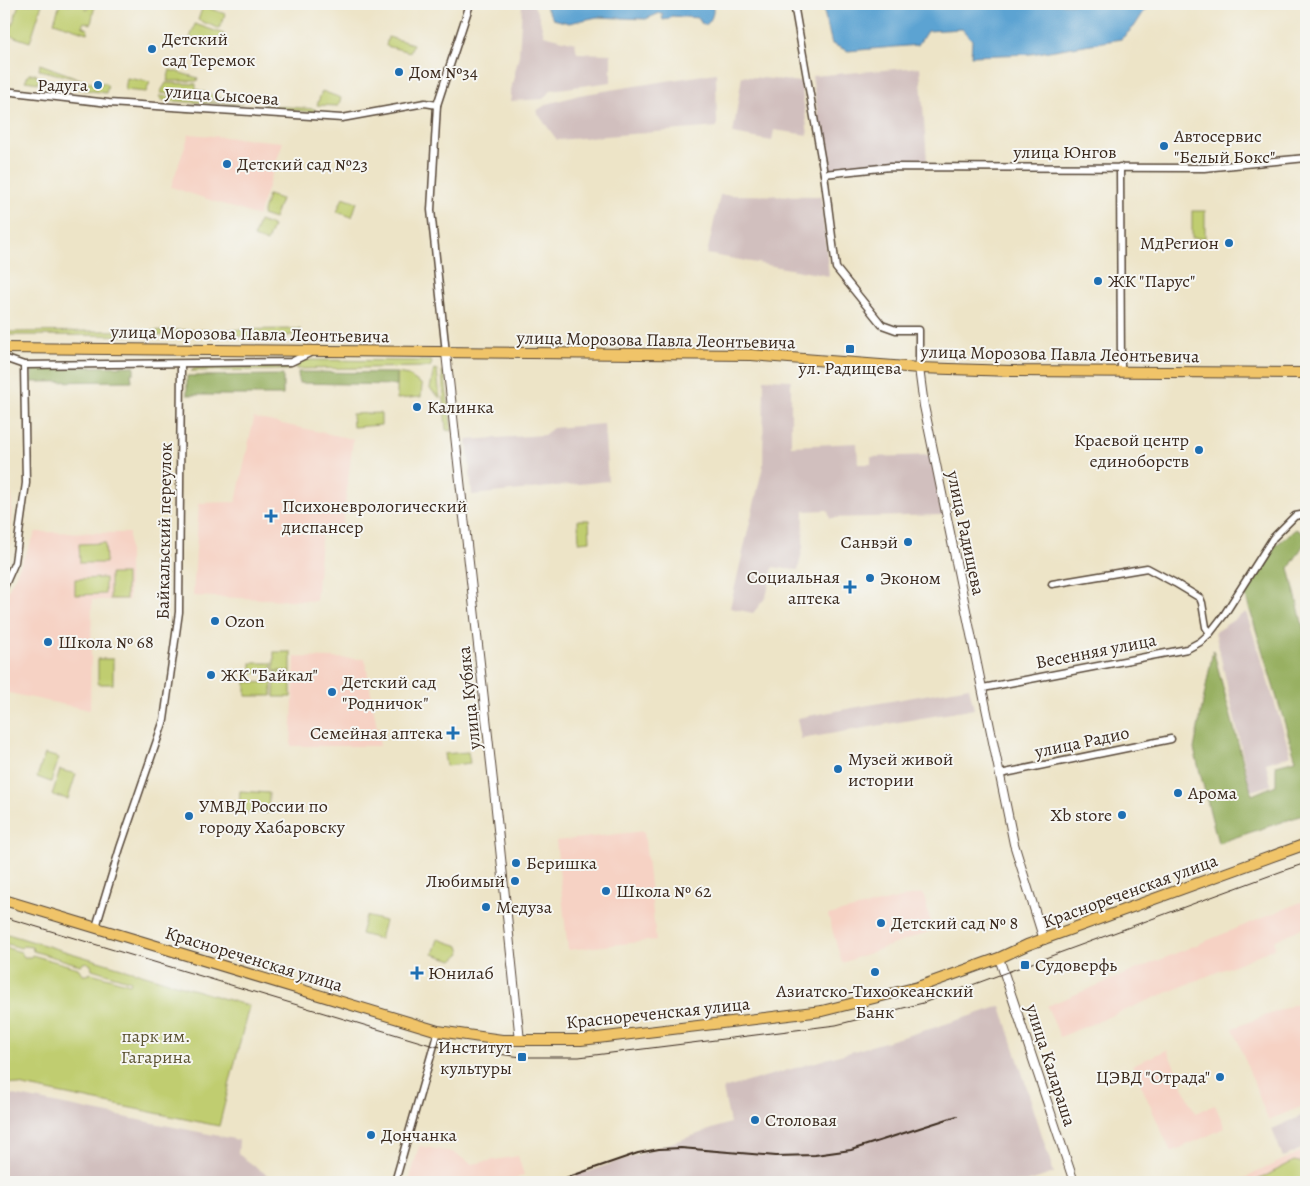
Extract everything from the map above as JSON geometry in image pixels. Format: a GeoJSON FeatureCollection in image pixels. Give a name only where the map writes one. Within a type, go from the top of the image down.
{"type":"FeatureCollection","features":[{"type":"Feature","properties":{"kind":"main road","name":"улица Морозова Павла Леонтьевича"},"geometry":{"type":"LineString","coordinates":[[4,348],[750,356],[919,368],[1121,373],[1306,373]]}},
{"type":"Feature","properties":{"kind":"main road","name":"Краснореченская улица"},"geometry":{"type":"LineString","coordinates":[[4,900],[438,1031],[520,1041],[597,1038],[822,1011],[918,988],[999,958],[1027,945],[1306,844]]}},
{"type":"Feature","properties":{"kind":"street"},"geometry":{"type":"LineString","coordinates":[[446,353],[431,210],[438,106],[470,4]]}},
{"type":"Feature","properties":{"kind":"street"},"geometry":{"type":"LineString","coordinates":[[794,4],[824,174]]}},
{"type":"Feature","properties":{"kind":"street","name":"улица Сысоева"},"geometry":{"type":"LineString","coordinates":[[4,90],[109,102],[342,118],[426,103],[438,106]]}},
{"type":"Feature","properties":{"kind":"street","name":"улица Юнгов"},"geometry":{"type":"LineString","coordinates":[[824,174],[890,168],[1204,168],[1306,158]]}},
{"type":"Feature","properties":{"kind":"street"},"geometry":{"type":"LineString","coordinates":[[1120,167],[1121,373]]}},
{"type":"Feature","properties":{"kind":"street","name":"улица Радищева"},"geometry":{"type":"LineString","coordinates":[[824,174],[836,268],[882,325],[891,330],[919,330],[919,368],[924,406],[1014,844],[1044,940]]}},
{"type":"Feature","properties":{"kind":"street"},"geometry":{"type":"LineString","coordinates":[[4,358],[24,365],[292,362],[315,350]]}},
{"type":"Feature","properties":{"kind":"street","name":"улица Кубяка"},"geometry":{"type":"LineString","coordinates":[[446,353],[520,1041]]}},
{"type":"Feature","properties":{"kind":"street","name":"Байкальский переулок"},"geometry":{"type":"LineString","coordinates":[[96,927],[120,848],[164,720],[179,612],[181,364]]}},
{"type":"Feature","properties":{"kind":"street"},"geometry":{"type":"LineString","coordinates":[[4,587],[15,562],[26,483],[24,365]]}},
{"type":"Feature","properties":{"kind":"street"},"geometry":{"type":"LineString","coordinates":[[1052,584],[1147,568],[1200,598],[1206,627],[1210,634],[1229,608],[1273,538],[1295,516],[1306,514]]}},
{"type":"Feature","properties":{"kind":"street","name":"Весенняя улица"},"geometry":{"type":"LineString","coordinates":[[983,688],[1186,649],[1210,634]]}},
{"type":"Feature","properties":{"kind":"street","name":"улица Радио"},"geometry":{"type":"LineString","coordinates":[[1000,774],[1170,739]]}},
{"type":"Feature","properties":{"kind":"street","name":"улица Калараша"},"geometry":{"type":"LineString","coordinates":[[999,958],[1074,1182]]}},
{"type":"Feature","properties":{"kind":"street"},"geometry":{"type":"LineString","coordinates":[[395,1182],[438,1031]]}},
{"type":"Feature","properties":{"kind":"shaded area"},"geometry":{"type":"Polygon","coordinates":[[[522,4],[533,4],[539,16],[544,35],[575,43],[577,53],[611,54],[611,82],[551,90],[543,99],[511,101],[511,90],[519,55],[522,4]]]}},
{"type":"Feature","properties":{"kind":"shaded area"},"geometry":{"type":"Polygon","coordinates":[[[920,67],[927,160],[826,171],[812,76],[920,67]]]}},
{"type":"Feature","properties":{"kind":"shaded area"},"geometry":{"type":"Polygon","coordinates":[[[716,73],[717,127],[557,140],[536,111],[547,104],[579,95],[716,73]]]}},
{"type":"Feature","properties":{"kind":"shaded area"},"geometry":{"type":"Polygon","coordinates":[[[742,76],[801,82],[808,135],[774,130],[772,141],[733,134],[742,76]]]}},
{"type":"Feature","properties":{"kind":"shaded area","name":"Детский сад №23"},"geometry":{"type":"Polygon","coordinates":[[[189,134],[283,142],[258,216],[171,187],[189,134]]]}},
{"type":"Feature","properties":{"kind":"shaded area"},"geometry":{"type":"Polygon","coordinates":[[[720,195],[821,196],[829,276],[707,254],[720,195]]]}},
{"type":"Feature","properties":{"kind":"shaded area"},"geometry":{"type":"Polygon","coordinates":[[[764,379],[791,380],[791,446],[857,443],[858,464],[871,464],[871,457],[932,455],[943,515],[830,518],[828,510],[804,511],[803,547],[798,570],[773,567],[766,597],[753,613],[730,608],[763,466],[764,379]]]}},
{"type":"Feature","properties":{"kind":"shaded area","name":"Психоневрологический диспансер"},"geometry":{"type":"Polygon","coordinates":[[[254,418],[353,439],[342,531],[322,528],[316,601],[193,596],[199,503],[236,502],[254,418]]]}},
{"type":"Feature","properties":{"kind":"shaded area"},"geometry":{"type":"Polygon","coordinates":[[[604,424],[608,481],[472,495],[467,440],[544,435],[553,428],[604,424]]]}},
{"type":"Feature","properties":{"kind":"shaded area"},"geometry":{"type":"Polygon","coordinates":[[[4,464],[6,464],[5,493],[12,494],[9,554],[4,554],[4,464]]]}},
{"type":"Feature","properties":{"kind":"shaded area","name":"Школа № 68"},"geometry":{"type":"Polygon","coordinates":[[[36,532],[129,533],[129,600],[92,600],[90,710],[4,692],[4,599],[36,532]]]}},
{"type":"Feature","properties":{"kind":"shaded area"},"geometry":{"type":"Polygon","coordinates":[[[1246,612],[1291,755],[1266,763],[1271,785],[1251,791],[1215,632],[1246,612]]]}},
{"type":"Feature","properties":{"kind":"shaded area","name":"Детский сад \"Родничок\""},"geometry":{"type":"Polygon","coordinates":[[[295,657],[365,659],[380,746],[291,746],[295,657]]]}},
{"type":"Feature","properties":{"kind":"shaded area"},"geometry":{"type":"Polygon","coordinates":[[[969,687],[974,709],[801,739],[797,718],[969,687]]]}},
{"type":"Feature","properties":{"kind":"shaded area","name":"Школа № 62"},"geometry":{"type":"Polygon","coordinates":[[[644,831],[656,940],[568,950],[556,841],[644,831]]]}},
{"type":"Feature","properties":{"kind":"shaded area","name":"Детский сад № 8"},"geometry":{"type":"Polygon","coordinates":[[[923,893],[933,930],[842,963],[828,915],[923,893]]]}},
{"type":"Feature","properties":{"kind":"shaded area"},"geometry":{"type":"Polygon","coordinates":[[[1306,900],[1306,926],[1274,941],[1275,948],[1060,1037],[1047,1006],[1306,900]]]}},
{"type":"Feature","properties":{"kind":"shaded area"},"geometry":{"type":"Polygon","coordinates":[[[1306,1000],[1306,1105],[1268,1120],[1233,1028],[1306,1000]]]}},
{"type":"Feature","properties":{"kind":"shaded area"},"geometry":{"type":"Polygon","coordinates":[[[1001,1006],[1054,1173],[1027,1182],[557,1182],[730,1123],[723,1089],[933,1028],[1001,1006]]]}},
{"type":"Feature","properties":{"kind":"shaded area"},"geometry":{"type":"Polygon","coordinates":[[[1167,1050],[1195,1113],[1215,1105],[1225,1128],[1171,1152],[1132,1065],[1167,1050]]]}},
{"type":"Feature","properties":{"kind":"shaded area"},"geometry":{"type":"Polygon","coordinates":[[[4,1093],[239,1140],[238,1154],[274,1182],[4,1182],[4,1093]]]}},
{"type":"Feature","properties":{"kind":"shaded area"},"geometry":{"type":"Polygon","coordinates":[[[1306,1114],[1306,1147],[1283,1157],[1272,1129],[1306,1114]]]}},
{"type":"Feature","properties":{"kind":"shaded area"},"geometry":{"type":"Polygon","coordinates":[[[419,1146],[452,1152],[472,1164],[518,1156],[524,1175],[510,1182],[409,1182],[419,1146]]]}},
{"type":"Feature","properties":{"kind":"shaded area"},"geometry":{"type":"Polygon","coordinates":[[[1306,1149],[1306,1182],[1236,1182],[1306,1149]]]}},
{"type":"Feature","properties":{"kind":"green space"},"geometry":{"type":"Polygon","coordinates":[[[19,4],[42,4],[30,42],[9,35],[19,4]]]}},
{"type":"Feature","properties":{"kind":"green space"},"geometry":{"type":"Polygon","coordinates":[[[60,4],[87,4],[85,9],[87,10],[89,4],[95,5],[91,24],[84,22],[82,26],[88,29],[87,33],[54,22],[60,4]]]}},
{"type":"Feature","properties":{"kind":"green space"},"geometry":{"type":"Polygon","coordinates":[[[203,6],[225,14],[220,27],[218,28],[198,20],[203,6]]]}},
{"type":"Feature","properties":{"kind":"green space"},"geometry":{"type":"Polygon","coordinates":[[[195,24],[224,34],[220,48],[190,38],[195,24]]]}},
{"type":"Feature","properties":{"kind":"green space"},"geometry":{"type":"Polygon","coordinates":[[[388,37],[413,44],[410,52],[386,46],[388,37]]]}},
{"type":"Feature","properties":{"kind":"green space"},"geometry":{"type":"Polygon","coordinates":[[[40,64],[99,86],[101,83],[105,83],[108,86],[106,93],[25,81],[29,74],[36,74],[38,79],[77,84],[78,79],[39,70],[40,64]]]}},
{"type":"Feature","properties":{"kind":"green space"},"geometry":{"type":"Polygon","coordinates":[[[170,70],[198,78],[197,81],[167,81],[170,70]]]}},
{"type":"Feature","properties":{"kind":"green space"},"geometry":{"type":"Polygon","coordinates":[[[127,78],[150,82],[146,92],[125,90],[127,78]]]}},
{"type":"Feature","properties":{"kind":"green space"},"geometry":{"type":"Polygon","coordinates":[[[166,83],[196,84],[196,89],[229,101],[160,93],[166,83]]]}},
{"type":"Feature","properties":{"kind":"green space"},"geometry":{"type":"Polygon","coordinates":[[[322,91],[341,98],[338,106],[317,105],[322,91]]]}},
{"type":"Feature","properties":{"kind":"green space"},"geometry":{"type":"Polygon","coordinates":[[[159,96],[243,105],[168,101],[162,100],[159,96]]]}},
{"type":"Feature","properties":{"kind":"green space"},"geometry":{"type":"Polygon","coordinates":[[[263,105],[315,109],[314,112],[263,108],[263,105]]]}},
{"type":"Feature","properties":{"kind":"green space"},"geometry":{"type":"Polygon","coordinates":[[[268,195],[281,199],[274,219],[262,215],[268,195]]]}},
{"type":"Feature","properties":{"kind":"green space"},"geometry":{"type":"Polygon","coordinates":[[[343,197],[357,202],[352,217],[337,212],[343,197]]]}},
{"type":"Feature","properties":{"kind":"green space"},"geometry":{"type":"Polygon","coordinates":[[[1192,211],[1205,211],[1205,238],[1192,238],[1192,211]]]}},
{"type":"Feature","properties":{"kind":"green space"},"geometry":{"type":"Polygon","coordinates":[[[259,221],[273,226],[267,242],[254,237],[259,221]]]}},
{"type":"Feature","properties":{"kind":"green space"},"geometry":{"type":"Polygon","coordinates":[[[300,329],[301,332],[288,336],[4,335],[4,332],[300,329]]]}},
{"type":"Feature","properties":{"kind":"green space"},"geometry":{"type":"Polygon","coordinates":[[[297,361],[431,361],[432,363],[430,367],[296,369],[297,361]]]}},
{"type":"Feature","properties":{"kind":"green space"},"geometry":{"type":"Polygon","coordinates":[[[134,366],[134,373],[131,373],[132,381],[32,382],[32,368],[134,366]]]}},
{"type":"Feature","properties":{"kind":"green space"},"geometry":{"type":"Polygon","coordinates":[[[287,367],[290,370],[191,371],[195,368],[287,367]]]}},
{"type":"Feature","properties":{"kind":"green space"},"geometry":{"type":"Polygon","coordinates":[[[434,369],[437,370],[440,398],[430,389],[434,369]]]}},
{"type":"Feature","properties":{"kind":"green space"},"geometry":{"type":"Polygon","coordinates":[[[442,371],[444,371],[452,431],[446,430],[442,371]]]}},
{"type":"Feature","properties":{"kind":"green space"},"geometry":{"type":"Polygon","coordinates":[[[298,372],[397,373],[397,385],[299,383],[298,372]]]}},
{"type":"Feature","properties":{"kind":"green space"},"geometry":{"type":"Polygon","coordinates":[[[397,373],[408,375],[422,385],[421,397],[397,399],[397,373]]]}},
{"type":"Feature","properties":{"kind":"green space"},"geometry":{"type":"Polygon","coordinates":[[[283,375],[283,395],[187,395],[187,376],[283,375]]]}},
{"type":"Feature","properties":{"kind":"green space"},"geometry":{"type":"Polygon","coordinates":[[[381,413],[381,425],[353,427],[352,414],[381,413]]]}},
{"type":"Feature","properties":{"kind":"green space"},"geometry":{"type":"Polygon","coordinates":[[[578,520],[589,520],[590,541],[579,542],[578,520]]]}},
{"type":"Feature","properties":{"kind":"green space"},"geometry":{"type":"Polygon","coordinates":[[[1296,529],[1306,536],[1306,541],[1289,568],[1306,639],[1306,814],[1218,843],[1194,749],[1213,650],[1252,795],[1276,785],[1276,765],[1296,760],[1245,594],[1275,546],[1296,529]]]}},
{"type":"Feature","properties":{"kind":"green space"},"geometry":{"type":"Polygon","coordinates":[[[105,543],[106,563],[80,563],[79,544],[105,543]]]}},
{"type":"Feature","properties":{"kind":"green space"},"geometry":{"type":"Polygon","coordinates":[[[110,574],[126,574],[126,599],[110,599],[110,574]]]}},
{"type":"Feature","properties":{"kind":"green space"},"geometry":{"type":"Polygon","coordinates":[[[105,578],[105,594],[75,595],[75,579],[105,578]]]}},
{"type":"Feature","properties":{"kind":"green space"},"geometry":{"type":"Polygon","coordinates":[[[274,652],[291,652],[291,671],[274,671],[274,652]]]}},
{"type":"Feature","properties":{"kind":"green space"},"geometry":{"type":"Polygon","coordinates":[[[98,659],[113,659],[113,684],[98,684],[98,659]]]}},
{"type":"Feature","properties":{"kind":"green space"},"geometry":{"type":"Polygon","coordinates":[[[251,663],[272,663],[272,673],[251,673],[251,663]]]}},
{"type":"Feature","properties":{"kind":"green space"},"geometry":{"type":"Polygon","coordinates":[[[275,672],[291,672],[291,697],[274,697],[275,672]]]}},
{"type":"Feature","properties":{"kind":"green space"},"geometry":{"type":"Polygon","coordinates":[[[246,682],[272,683],[272,696],[246,696],[246,682]]]}},
{"type":"Feature","properties":{"kind":"green space"},"geometry":{"type":"Polygon","coordinates":[[[468,752],[470,763],[446,766],[444,754],[468,752]]]}},
{"type":"Feature","properties":{"kind":"green space"},"geometry":{"type":"Polygon","coordinates":[[[45,754],[59,758],[51,782],[37,777],[45,754]]]}},
{"type":"Feature","properties":{"kind":"green space"},"geometry":{"type":"Polygon","coordinates":[[[60,770],[76,774],[68,799],[52,795],[60,770]]]}},
{"type":"Feature","properties":{"kind":"green space"},"geometry":{"type":"Polygon","coordinates":[[[240,791],[269,793],[268,813],[239,812],[240,791]]]}},
{"type":"Feature","properties":{"kind":"green space"},"geometry":{"type":"Polygon","coordinates":[[[366,916],[385,921],[380,939],[361,934],[366,916]]]}},
{"type":"Feature","properties":{"kind":"green space","name":"парк им. Гагарина"},"geometry":{"type":"Polygon","coordinates":[[[4,933],[249,1006],[219,1126],[4,1082],[4,947],[21,952],[24,957],[31,957],[32,955],[78,968],[83,975],[91,973],[130,984],[131,981],[92,969],[91,965],[86,962],[80,965],[33,951],[32,947],[23,946],[21,948],[4,943],[4,933]]]}},
{"type":"Feature","properties":{"kind":"green space"},"geometry":{"type":"Polygon","coordinates":[[[438,939],[459,946],[461,953],[453,960],[433,954],[438,939]]]}},
{"type":"Feature","properties":{"kind":"green space"},"geometry":{"type":"Polygon","coordinates":[[[1294,1161],[1304,1163],[1306,1166],[1306,1182],[1254,1182],[1294,1161]]]}},
{"type":"Feature","properties":{"kind":"water"},"geometry":{"type":"Polygon","coordinates":[[[544,4],[712,4],[713,12],[706,25],[701,23],[699,18],[671,16],[669,19],[663,20],[663,14],[660,13],[646,19],[597,17],[569,23],[553,19],[544,4]]]}},
{"type":"Feature","properties":{"kind":"water"},"geometry":{"type":"Polygon","coordinates":[[[822,4],[1149,4],[1134,27],[1121,39],[1031,54],[971,56],[972,40],[962,29],[927,31],[918,45],[848,51],[832,44],[822,4]]]}},
{"type":"Feature","properties":{"kind":"tram line"},"geometry":{"type":"LineString","coordinates":[[4,917],[434,1046],[522,1057],[579,1057],[836,1025],[923,1003],[1306,863]]}},
{"type":"Feature","properties":{"kind":"railway"},"geometry":{"type":"LineString","coordinates":[[554,1182],[638,1153],[659,1149],[681,1148],[776,1156],[815,1155],[851,1150],[957,1116]]}},
{"type":"Feature","properties":{"kind":"place","name":"Детский сад Теремок"},"geometry":{"type":"Point","coordinates":[152,49]}},
{"type":"Feature","properties":{"kind":"place","name":"Дом №34"},"geometry":{"type":"Point","coordinates":[399,72]}},
{"type":"Feature","properties":{"kind":"place","name":"Радуга"},"geometry":{"type":"Point","coordinates":[98,85]}},
{"type":"Feature","properties":{"kind":"place","name":"Автосервис \"Белый Бокс\""},"geometry":{"type":"Point","coordinates":[1164,146]}},
{"type":"Feature","properties":{"kind":"place","name":"Детский сад №23"},"geometry":{"type":"Point","coordinates":[227,164]}},
{"type":"Feature","properties":{"kind":"place","name":"МдРегион"},"geometry":{"type":"Point","coordinates":[1229,243]}},
{"type":"Feature","properties":{"kind":"place","name":"ЖК \"Парус\""},"geometry":{"type":"Point","coordinates":[1098,281]}},
{"type":"Feature","properties":{"kind":"place","name":"ул. Радищева"},"geometry":{"type":"Point","coordinates":[850,349]}},
{"type":"Feature","properties":{"kind":"place","name":"Калинка"},"geometry":{"type":"Point","coordinates":[417,407]}},
{"type":"Feature","properties":{"kind":"place","name":"Краевой центр единоборств"},"geometry":{"type":"Point","coordinates":[1199,450]}},
{"type":"Feature","properties":{"kind":"place","name":"Психоневрологический диспансер"},"geometry":{"type":"Point","coordinates":[271,516]}},
{"type":"Feature","properties":{"kind":"place","name":"Санвэй"},"geometry":{"type":"Point","coordinates":[908,542]}},
{"type":"Feature","properties":{"kind":"place","name":"Эконом"},"geometry":{"type":"Point","coordinates":[870,578]}},
{"type":"Feature","properties":{"kind":"place","name":"Социальная аптека"},"geometry":{"type":"Point","coordinates":[850,587]}},
{"type":"Feature","properties":{"kind":"place","name":"Ozon"},"geometry":{"type":"Point","coordinates":[215,621]}},
{"type":"Feature","properties":{"kind":"place","name":"Школа № 68"},"geometry":{"type":"Point","coordinates":[48,642]}},
{"type":"Feature","properties":{"kind":"place","name":"ЖК \"Байкал\""},"geometry":{"type":"Point","coordinates":[211,675]}},
{"type":"Feature","properties":{"kind":"place","name":"Детский сад \"Родничок\""},"geometry":{"type":"Point","coordinates":[332,692]}},
{"type":"Feature","properties":{"kind":"place","name":"Семейная аптека"},"geometry":{"type":"Point","coordinates":[453,733]}},
{"type":"Feature","properties":{"kind":"place","name":"Музей живой истории"},"geometry":{"type":"Point","coordinates":[838,769]}},
{"type":"Feature","properties":{"kind":"place","name":"Арома"},"geometry":{"type":"Point","coordinates":[1178,793]}},
{"type":"Feature","properties":{"kind":"place","name":"Xb store"},"geometry":{"type":"Point","coordinates":[1122,815]}},
{"type":"Feature","properties":{"kind":"place","name":"УМВД России по городу Хабаровску"},"geometry":{"type":"Point","coordinates":[189,816]}},
{"type":"Feature","properties":{"kind":"place","name":"Беришка"},"geometry":{"type":"Point","coordinates":[516,863]}},
{"type":"Feature","properties":{"kind":"place","name":"Любимый"},"geometry":{"type":"Point","coordinates":[515,881]}},
{"type":"Feature","properties":{"kind":"place","name":"Школа № 62"},"geometry":{"type":"Point","coordinates":[606,891]}},
{"type":"Feature","properties":{"kind":"place","name":"Медуза"},"geometry":{"type":"Point","coordinates":[486,907]}},
{"type":"Feature","properties":{"kind":"place","name":"Детский сад № 8"},"geometry":{"type":"Point","coordinates":[881,923]}},
{"type":"Feature","properties":{"kind":"place","name":"Судоверфь"},"geometry":{"type":"Point","coordinates":[1025,965]}},
{"type":"Feature","properties":{"kind":"place","name":"Азиатско-Тихоокеанский Банк"},"geometry":{"type":"Point","coordinates":[875,972]}},
{"type":"Feature","properties":{"kind":"place","name":"Юнилаб"},"geometry":{"type":"Point","coordinates":[417,973]}},
{"type":"Feature","properties":{"kind":"place","name":"Институт культуры"},"geometry":{"type":"Point","coordinates":[522,1057]}},
{"type":"Feature","properties":{"kind":"place","name":"ЦЭВД \"Отрада\""},"geometry":{"type":"Point","coordinates":[1220,1077]}},
{"type":"Feature","properties":{"kind":"place","name":"Столовая"},"geometry":{"type":"Point","coordinates":[755,1120]}},
{"type":"Feature","properties":{"kind":"place","name":"Дончанка"},"geometry":{"type":"Point","coordinates":[371,1135]}}]}
